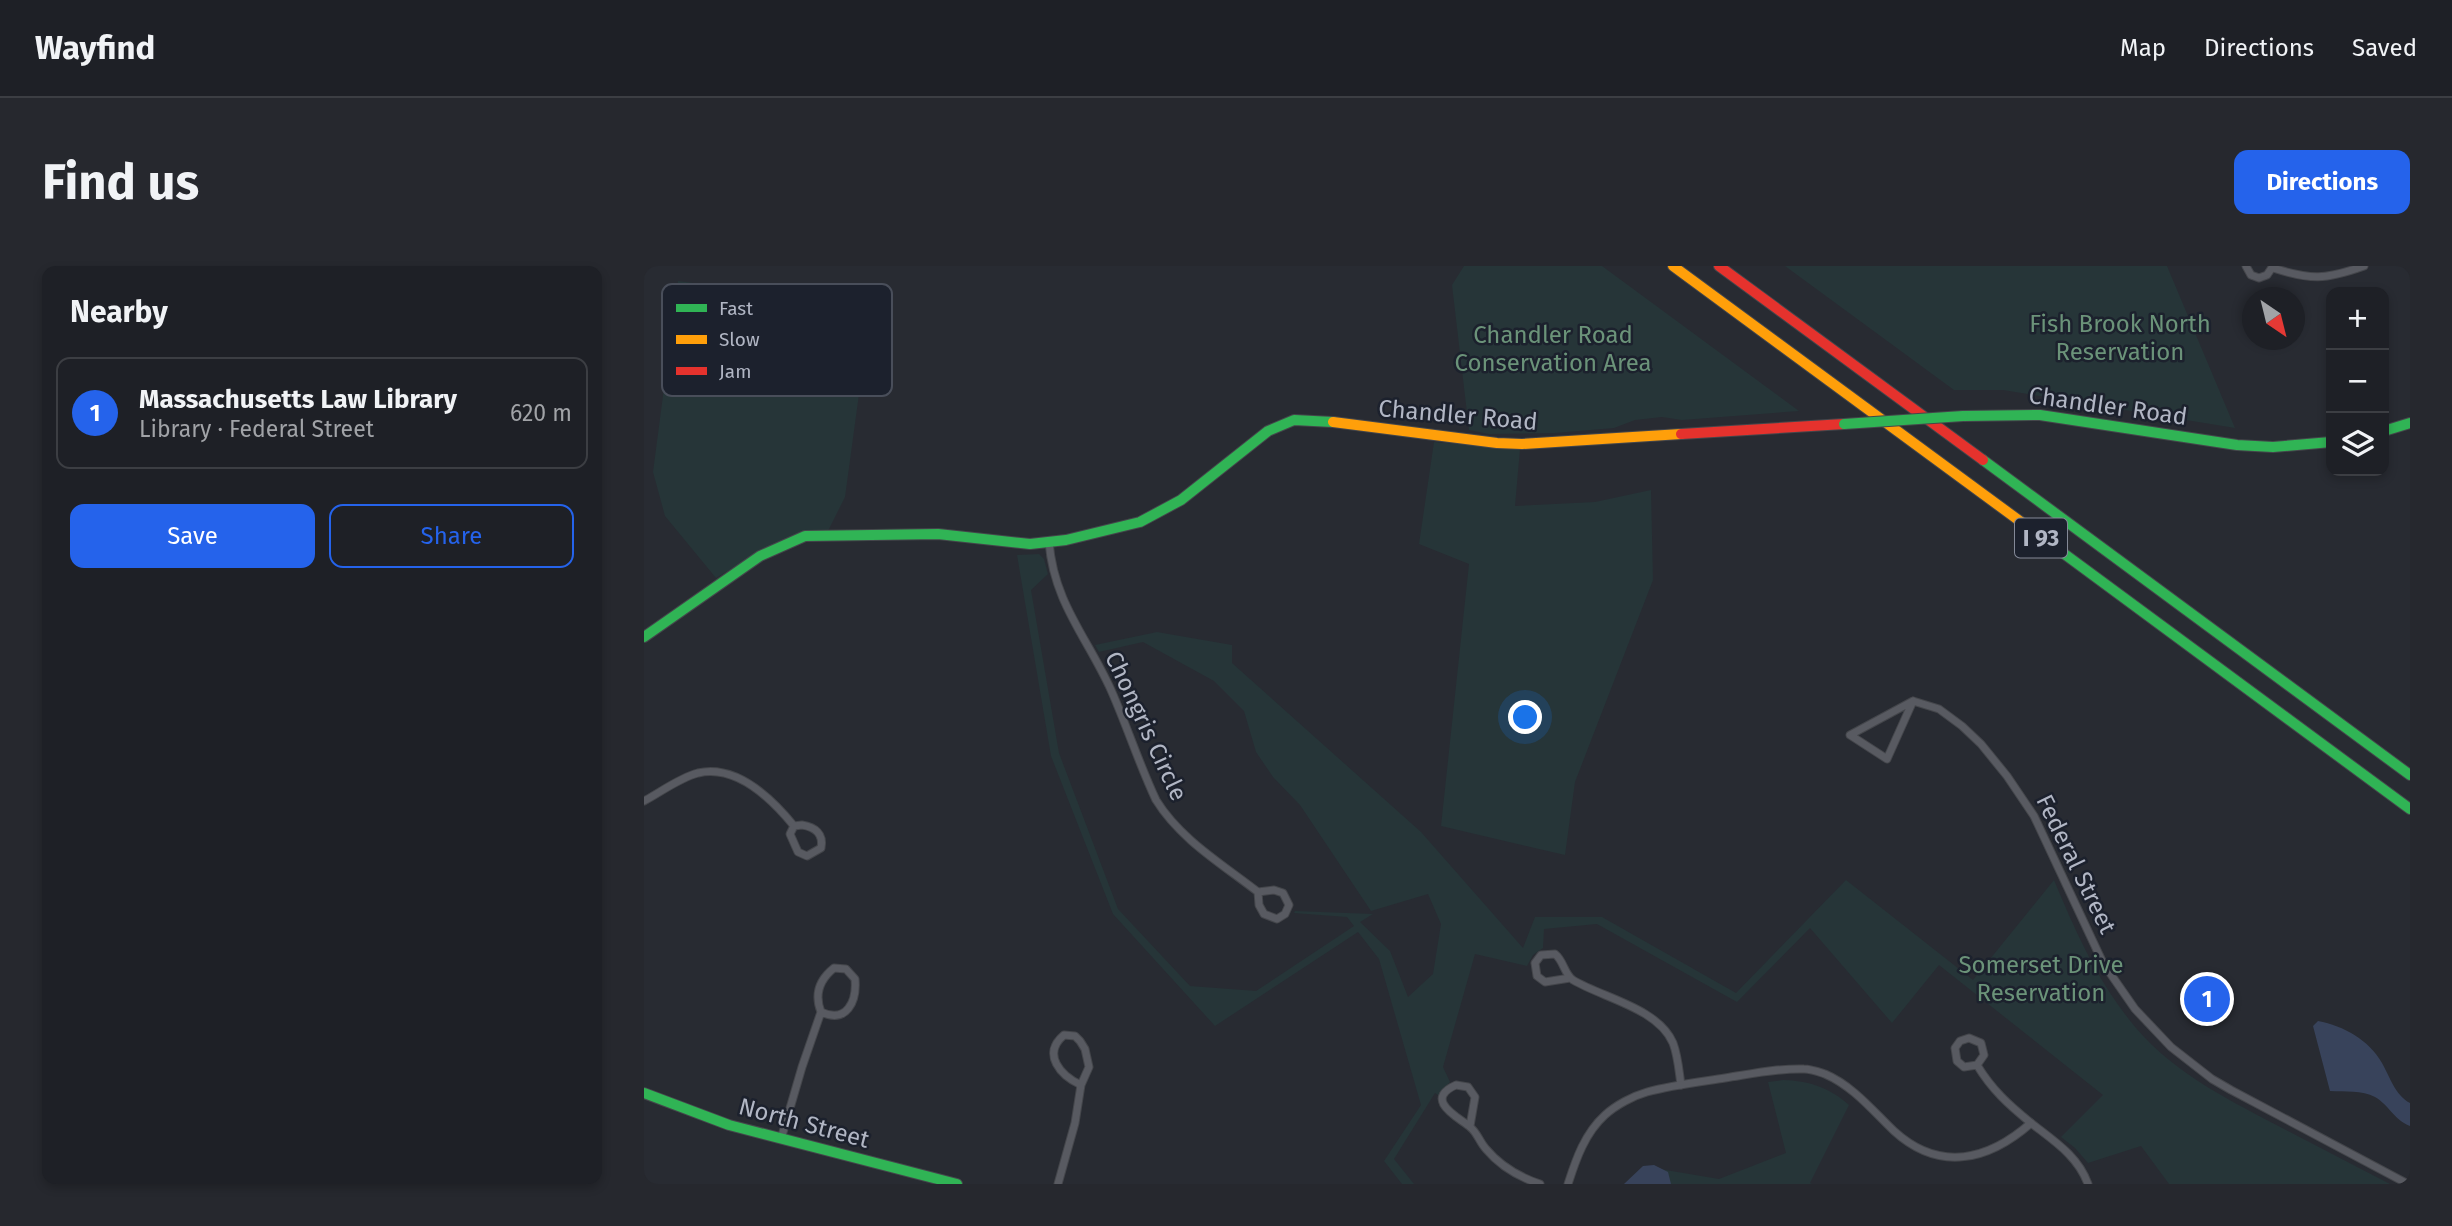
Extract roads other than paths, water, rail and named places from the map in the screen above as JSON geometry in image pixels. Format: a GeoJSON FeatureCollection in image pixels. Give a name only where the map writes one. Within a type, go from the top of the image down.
{"type":"FeatureCollection","features":[{"type":"Feature","properties":{"kind":"main road","name":"I 93"},"geometry":{"type":"LineString","coordinates":[[1673,266],[2410,809]]}},
{"type":"Feature","properties":{"kind":"main road","name":"I 93"},"geometry":{"type":"LineString","coordinates":[[1719,266],[2410,775]]}},
{"type":"Feature","properties":{"kind":"main road","name":"Chandler Road"},"geometry":{"type":"LineString","coordinates":[[644,636],[761,556],[805,536],[938,534],[1004,542],[1049,542],[1086,536],[1148,518],[1181,500],[1269,431],[1294,421],[1321,421],[1472,441],[1522,444],[2015,414],[2050,416],[2237,445],[2273,447],[2326,442]]}},
{"type":"Feature","properties":{"kind":"main road"},"geometry":{"type":"LineString","coordinates":[[2389,429],[2410,423]]}},
{"type":"Feature","properties":{"kind":"main road","name":"North Street"},"geometry":{"type":"LineString","coordinates":[[644,1093],[729,1125],[957,1184]]}},
{"type":"Feature","properties":{"kind":"street"},"geometry":{"type":"LineString","coordinates":[[2246,266],[2251,275],[2259,278],[2267,275],[2273,267],[2305,277],[2319,278],[2364,266]]}},
{"type":"Feature","properties":{"kind":"street","name":"Chongris Circle"},"geometry":{"type":"LineString","coordinates":[[1049,542],[1051,567],[1063,602],[1110,688],[1160,806],[1183,834],[1258,892],[1274,890],[1283,893],[1289,905],[1285,914],[1277,919],[1264,914],[1259,905],[1258,892]]}},
{"type":"Feature","properties":{"kind":"street"},"geometry":{"type":"LineString","coordinates":[[1913,701],[1887,759],[1850,735],[1892,712],[1913,701]]}},
{"type":"Feature","properties":{"kind":"street","name":"Federal Street"},"geometry":{"type":"LineString","coordinates":[[1913,701],[1939,709],[1962,726],[2007,776],[2034,816],[2103,962],[2135,1009],[2171,1047],[2231,1090],[2408,1184]]}},
{"type":"Feature","properties":{"kind":"street"},"geometry":{"type":"LineString","coordinates":[[644,801],[697,773],[719,772],[749,784],[769,799],[794,826],[809,826],[819,833],[821,848],[807,856],[798,852],[790,834],[794,826]]}},
{"type":"Feature","properties":{"kind":"street"},"geometry":{"type":"LineString","coordinates":[[1570,978],[1562,961],[1555,954],[1545,954],[1535,963],[1535,973],[1542,981],[1548,983],[1570,978],[1642,1013],[1662,1027],[1674,1044],[1681,1085]]}},
{"type":"Feature","properties":{"kind":"street"},"geometry":{"type":"LineString","coordinates":[[781,1139],[821,1012],[818,994],[823,977],[834,968],[846,969],[855,979],[854,1000],[838,1016],[831,1017],[821,1012]]}},
{"type":"Feature","properties":{"kind":"street"},"geometry":{"type":"LineString","coordinates":[[1058,1184],[1075,1123],[1081,1085],[1089,1067],[1085,1049],[1074,1036],[1063,1035],[1055,1044],[1054,1060],[1062,1074],[1081,1085]]}},
{"type":"Feature","properties":{"kind":"street"},"geometry":{"type":"LineString","coordinates":[[1973,1038],[1983,1046],[1984,1055],[1977,1065],[1964,1067],[1955,1058],[1955,1048],[1963,1039],[1973,1038]]}},
{"type":"Feature","properties":{"kind":"street"},"geometry":{"type":"LineString","coordinates":[[1977,1065],[1999,1097],[2073,1157],[2080,1165],[2088,1184]]}},
{"type":"Feature","properties":{"kind":"street"},"geometry":{"type":"LineString","coordinates":[[1568,1184],[1587,1136],[1605,1115],[1620,1103],[1645,1092],[1771,1071],[1808,1069],[1824,1074],[1848,1088],[1912,1145],[1932,1154],[1975,1156],[1995,1149],[2031,1123]]}},
{"type":"Feature","properties":{"kind":"street"},"geometry":{"type":"LineString","coordinates":[[1470,1126],[1475,1097],[1468,1087],[1456,1085],[1446,1091],[1444,1105],[1453,1116],[1470,1126],[1486,1150],[1515,1175],[1540,1184]]}},
{"type":"Feature","properties":{"kind":"water"},"geometry":{"type":"Polygon","coordinates":[[[2318,1021],[2346,1030],[2370,1047],[2397,1091],[2410,1103],[2410,1126],[2380,1100],[2370,1095],[2330,1091],[2313,1026],[2318,1021]]]}},
{"type":"Feature","properties":{"kind":"water"},"geometry":{"type":"Polygon","coordinates":[[[1654,1165],[1668,1172],[1671,1184],[1624,1184],[1643,1166],[1654,1165]]]}},
{"type":"Feature","properties":{"kind":"place","name":"Massachusetts Law Library"},"geometry":{"type":"Point","coordinates":[2207,999]}},
{"type":"Feature","properties":{"kind":"park label","name":"Fish Brook North Reservation"},"geometry":{"type":"Point","coordinates":[2120,338]}},
{"type":"Feature","properties":{"kind":"park label","name":"Chandler Road Conservation Area"},"geometry":{"type":"Point","coordinates":[1553,349]}},
{"type":"Feature","properties":{"kind":"park label","name":"Somerset Drive Reservation"},"geometry":{"type":"Point","coordinates":[2041,979]}}]}
